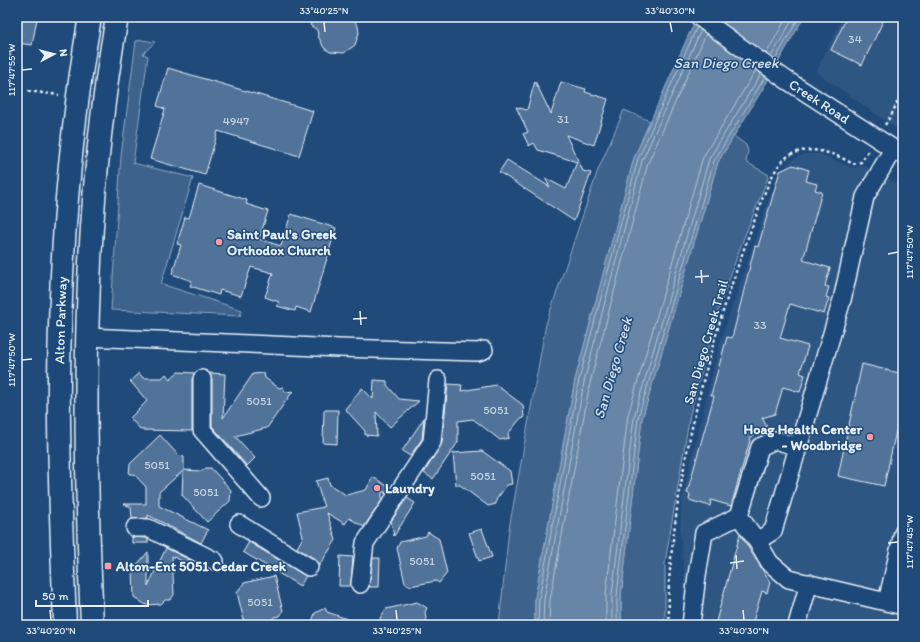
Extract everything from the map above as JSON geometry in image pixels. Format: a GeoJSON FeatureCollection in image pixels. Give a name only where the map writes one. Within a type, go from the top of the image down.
{"type":"FeatureCollection","features":[{"type":"Feature","properties":{"kind":"main road","name":"Alton Parkway"},"geometry":{"type":"LineString","coordinates":[[65,625],[59,479],[60,310],[69,174],[78,92],[90,17]]}},
{"type":"Feature","properties":{"kind":"main road","name":"Alton Parkway"},"geometry":{"type":"LineString","coordinates":[[92,625],[86,464],[86,337],[90,239],[97,171],[117,17]]}},
{"type":"Feature","properties":{"kind":"street","name":"Creek Road"},"geometry":{"type":"LineString","coordinates":[[699,17],[784,79],[898,152]]}},
{"type":"Feature","properties":{"kind":"street"},"geometry":{"type":"LineString","coordinates":[[757,541],[773,531],[842,300],[865,197],[898,152]]}},
{"type":"Feature","properties":{"kind":"street"},"geometry":{"type":"LineString","coordinates":[[86,337],[339,348],[478,352],[484,350]]}},
{"type":"Feature","properties":{"kind":"street"},"geometry":{"type":"LineString","coordinates":[[202,379],[202,430],[261,498]]}},
{"type":"Feature","properties":{"kind":"street"},"geometry":{"type":"LineString","coordinates":[[360,584],[365,543],[432,442],[438,380]]}},
{"type":"Feature","properties":{"kind":"street"},"geometry":{"type":"LineString","coordinates":[[691,625],[704,533],[739,516],[760,447],[775,440],[798,446]]}},
{"type":"Feature","properties":{"kind":"street"},"geometry":{"type":"LineString","coordinates":[[739,516],[757,541],[770,563],[789,579],[895,604],[903,534]]}},
{"type":"Feature","properties":{"kind":"street"},"geometry":{"type":"LineString","coordinates":[[239,524],[309,567]]}},
{"type":"Feature","properties":{"kind":"street"},"geometry":{"type":"LineString","coordinates":[[134,528],[148,528],[215,561]]}},
{"type":"Feature","properties":{"kind":"street"},"geometry":{"type":"LineString","coordinates":[[797,625],[809,583]]}},
{"type":"Feature","properties":{"kind":"path"},"geometry":{"type":"LineString","coordinates":[[887,122],[903,88]]}},
{"type":"Feature","properties":{"kind":"path"},"geometry":{"type":"LineString","coordinates":[[28,91],[59,95]]}},
{"type":"Feature","properties":{"kind":"path","name":"San Diego Creek Trail"},"geometry":{"type":"LineString","coordinates":[[669,625],[669,571],[684,470],[694,419],[724,306],[764,196],[780,165],[788,157],[803,151],[820,151],[839,156],[853,164],[858,163],[864,158]]}},
{"type":"Feature","properties":{"kind":"shaded area"},"geometry":{"type":"Polygon","coordinates":[[[843,17],[903,17],[903,133],[816,72],[843,17]]]}},
{"type":"Feature","properties":{"kind":"shaded area"},"geometry":{"type":"Polygon","coordinates":[[[142,40],[155,42],[143,54],[148,56],[133,163],[193,178],[161,284],[242,310],[240,316],[111,310],[121,156],[136,41],[142,40]]]}},
{"type":"Feature","properties":{"kind":"shaded area"},"geometry":{"type":"Polygon","coordinates":[[[624,110],[650,121],[634,158],[575,380],[535,598],[535,625],[499,625],[509,529],[546,324],[598,170],[624,110]]]}},
{"type":"Feature","properties":{"kind":"shaded area"},"geometry":{"type":"Polygon","coordinates":[[[734,136],[746,145],[748,151],[746,162],[769,175],[740,248],[720,305],[690,414],[665,563],[665,625],[621,625],[621,596],[642,419],[718,162],[734,136]]]}},
{"type":"Feature","properties":{"kind":"shaded area"},"geometry":{"type":"Polygon","coordinates":[[[804,154],[820,154],[852,168],[865,166],[903,187],[903,625],[682,625],[684,571],[680,534],[682,498],[721,339],[777,176],[794,159],[804,154]]]}},
{"type":"Feature","properties":{"kind":"water","name":"San Diego Creek"},"geometry":{"type":"Polygon","coordinates":[[[698,17],[804,17],[764,87],[718,162],[642,419],[621,596],[621,625],[535,625],[535,598],[575,380],[634,158],[698,17]]]}},
{"type":"Feature","properties":{"kind":"building"},"geometry":{"type":"Polygon","coordinates":[[[17,17],[37,19],[32,45],[17,43],[17,17]]]}},
{"type":"Feature","properties":{"kind":"building"},"geometry":{"type":"Polygon","coordinates":[[[314,17],[352,17],[358,26],[359,33],[355,45],[344,53],[330,52],[324,48],[318,36],[317,30],[310,25],[314,17]]]}},
{"type":"Feature","properties":{"kind":"building"},"geometry":{"type":"Polygon","coordinates":[[[847,17],[885,17],[862,65],[831,50],[847,17]]]}},
{"type":"Feature","properties":{"kind":"building"},"geometry":{"type":"Polygon","coordinates":[[[168,68],[313,111],[299,156],[218,131],[205,175],[150,159],[165,109],[157,106],[168,68]]]}},
{"type":"Feature","properties":{"kind":"building"},"geometry":{"type":"Polygon","coordinates":[[[535,81],[551,114],[561,82],[586,89],[585,92],[608,99],[594,145],[566,135],[583,171],[591,173],[574,221],[499,172],[507,160],[550,187],[545,178],[566,189],[577,162],[538,150],[534,143],[529,146],[523,134],[528,132],[516,107],[527,110],[535,81]]]}},
{"type":"Feature","properties":{"kind":"building"},"geometry":{"type":"Polygon","coordinates":[[[793,165],[809,170],[806,181],[817,184],[815,190],[822,192],[803,260],[830,268],[825,286],[829,287],[826,297],[829,298],[824,314],[790,304],[780,338],[808,346],[800,373],[805,375],[800,392],[783,387],[775,414],[762,418],[767,427],[751,437],[731,506],[711,500],[710,506],[689,500],[690,494],[687,493],[714,396],[711,395],[727,337],[732,338],[755,246],[758,247],[780,171],[793,165]]]}},
{"type":"Feature","properties":{"kind":"building"},"geometry":{"type":"Polygon","coordinates":[[[199,185],[247,200],[246,204],[268,211],[259,239],[281,246],[291,214],[336,228],[311,312],[296,307],[295,311],[277,306],[279,302],[265,297],[273,273],[251,267],[241,296],[220,290],[219,295],[190,286],[192,281],[172,274],[181,245],[177,244],[185,217],[189,218],[199,185]]]}},
{"type":"Feature","properties":{"kind":"building","name":"Hoag Health Center - Woodbridge"},"geometry":{"type":"Polygon","coordinates":[[[862,364],[903,374],[903,399],[884,486],[838,476],[862,364]]]}},
{"type":"Feature","properties":{"kind":"building"},"geometry":{"type":"Polygon","coordinates":[[[178,372],[195,373],[192,379],[192,431],[141,430],[130,418],[147,401],[130,381],[139,373],[143,378],[162,378],[166,374],[170,379],[178,372]]]}},
{"type":"Feature","properties":{"kind":"building"},"geometry":{"type":"Polygon","coordinates":[[[210,373],[225,374],[223,418],[253,374],[264,373],[265,378],[279,388],[283,387],[285,392],[293,391],[267,428],[235,436],[255,458],[247,466],[212,426],[212,379],[210,373]]]}},
{"type":"Feature","properties":{"kind":"building"},"geometry":{"type":"Polygon","coordinates":[[[374,380],[387,381],[387,385],[399,399],[419,401],[390,427],[376,412],[377,436],[365,435],[365,431],[345,409],[362,388],[373,399],[374,380]]]}},
{"type":"Feature","properties":{"kind":"building"},"geometry":{"type":"Polygon","coordinates":[[[448,384],[462,385],[461,391],[496,385],[523,405],[524,418],[520,419],[508,434],[509,438],[500,440],[473,419],[458,421],[458,442],[433,479],[424,473],[442,443],[448,384]]]}},
{"type":"Feature","properties":{"kind":"building"},"geometry":{"type":"Polygon","coordinates":[[[324,410],[338,410],[337,444],[323,443],[324,410]]]}},
{"type":"Feature","properties":{"kind":"building"},"geometry":{"type":"Polygon","coordinates":[[[424,418],[422,439],[410,456],[402,451],[424,418]]]}},
{"type":"Feature","properties":{"kind":"building"},"geometry":{"type":"Polygon","coordinates":[[[160,435],[179,456],[184,457],[184,470],[202,471],[206,468],[211,468],[231,490],[230,501],[207,522],[182,495],[183,471],[159,492],[159,506],[208,530],[201,543],[148,515],[148,518],[132,519],[131,507],[124,504],[146,504],[146,487],[134,474],[129,474],[130,464],[160,435]]]}},
{"type":"Feature","properties":{"kind":"building"},"geometry":{"type":"Polygon","coordinates":[[[482,451],[510,471],[512,484],[507,485],[496,500],[496,504],[488,506],[460,485],[456,485],[453,453],[482,451]]]}},
{"type":"Feature","properties":{"kind":"building"},"geometry":{"type":"Polygon","coordinates":[[[373,477],[390,488],[385,494],[385,492],[382,492],[382,500],[364,527],[349,518],[345,524],[327,513],[336,540],[319,566],[315,559],[297,548],[303,537],[297,512],[324,507],[316,481],[328,478],[330,485],[346,495],[366,490],[373,477]]]}},
{"type":"Feature","properties":{"kind":"building"},"geometry":{"type":"Polygon","coordinates":[[[407,498],[415,503],[394,536],[391,521],[407,498]]]}},
{"type":"Feature","properties":{"kind":"building"},"geometry":{"type":"Polygon","coordinates":[[[482,529],[492,557],[479,561],[469,533],[482,529]]]}},
{"type":"Feature","properties":{"kind":"building"},"geometry":{"type":"Polygon","coordinates":[[[428,532],[439,539],[447,573],[439,583],[436,581],[410,586],[405,583],[397,548],[400,542],[426,536],[428,532]]]}},
{"type":"Feature","properties":{"kind":"building"},"geometry":{"type":"Polygon","coordinates":[[[740,534],[770,582],[767,593],[762,591],[752,625],[715,625],[740,534]]]}},
{"type":"Feature","properties":{"kind":"building"},"geometry":{"type":"Polygon","coordinates":[[[132,537],[146,538],[148,539],[148,543],[132,543],[132,537]]]}},
{"type":"Feature","properties":{"kind":"building"},"geometry":{"type":"Polygon","coordinates":[[[249,542],[306,576],[300,586],[243,552],[249,542]]]}},
{"type":"Feature","properties":{"kind":"building"},"geometry":{"type":"Polygon","coordinates":[[[166,548],[192,561],[190,565],[172,556],[174,595],[170,600],[165,600],[161,604],[146,605],[134,597],[133,569],[148,552],[148,586],[166,548]]]}},
{"type":"Feature","properties":{"kind":"building"},"geometry":{"type":"Polygon","coordinates":[[[340,556],[353,557],[351,586],[339,586],[340,556]]]}},
{"type":"Feature","properties":{"kind":"building"},"geometry":{"type":"Polygon","coordinates":[[[373,558],[380,558],[379,587],[369,587],[373,558]]]}},
{"type":"Feature","properties":{"kind":"building"},"geometry":{"type":"Polygon","coordinates":[[[274,576],[283,611],[280,616],[274,617],[271,623],[260,625],[254,622],[249,623],[244,621],[237,592],[244,583],[274,576]]]}},
{"type":"Feature","properties":{"kind":"building"},"geometry":{"type":"Polygon","coordinates":[[[417,602],[427,608],[425,612],[427,625],[381,625],[380,618],[386,609],[417,602]]]}},
{"type":"Feature","properties":{"kind":"building"},"geometry":{"type":"Polygon","coordinates":[[[325,608],[327,612],[359,623],[359,625],[311,625],[315,613],[325,608]]]}},
{"type":"Feature","properties":{"kind":"place","name":"Saint Paul's Greek Orthodox Church"},"geometry":{"type":"Point","coordinates":[219,242]}},
{"type":"Feature","properties":{"kind":"place","name":"Hoag Health Center - Woodbridge"},"geometry":{"type":"Point","coordinates":[870,437]}},
{"type":"Feature","properties":{"kind":"place","name":"Laundry"},"geometry":{"type":"Point","coordinates":[377,488]}},
{"type":"Feature","properties":{"kind":"place","name":"Alton-Ent 5051 Cedar Creek"},"geometry":{"type":"Point","coordinates":[108,566]}}]}
